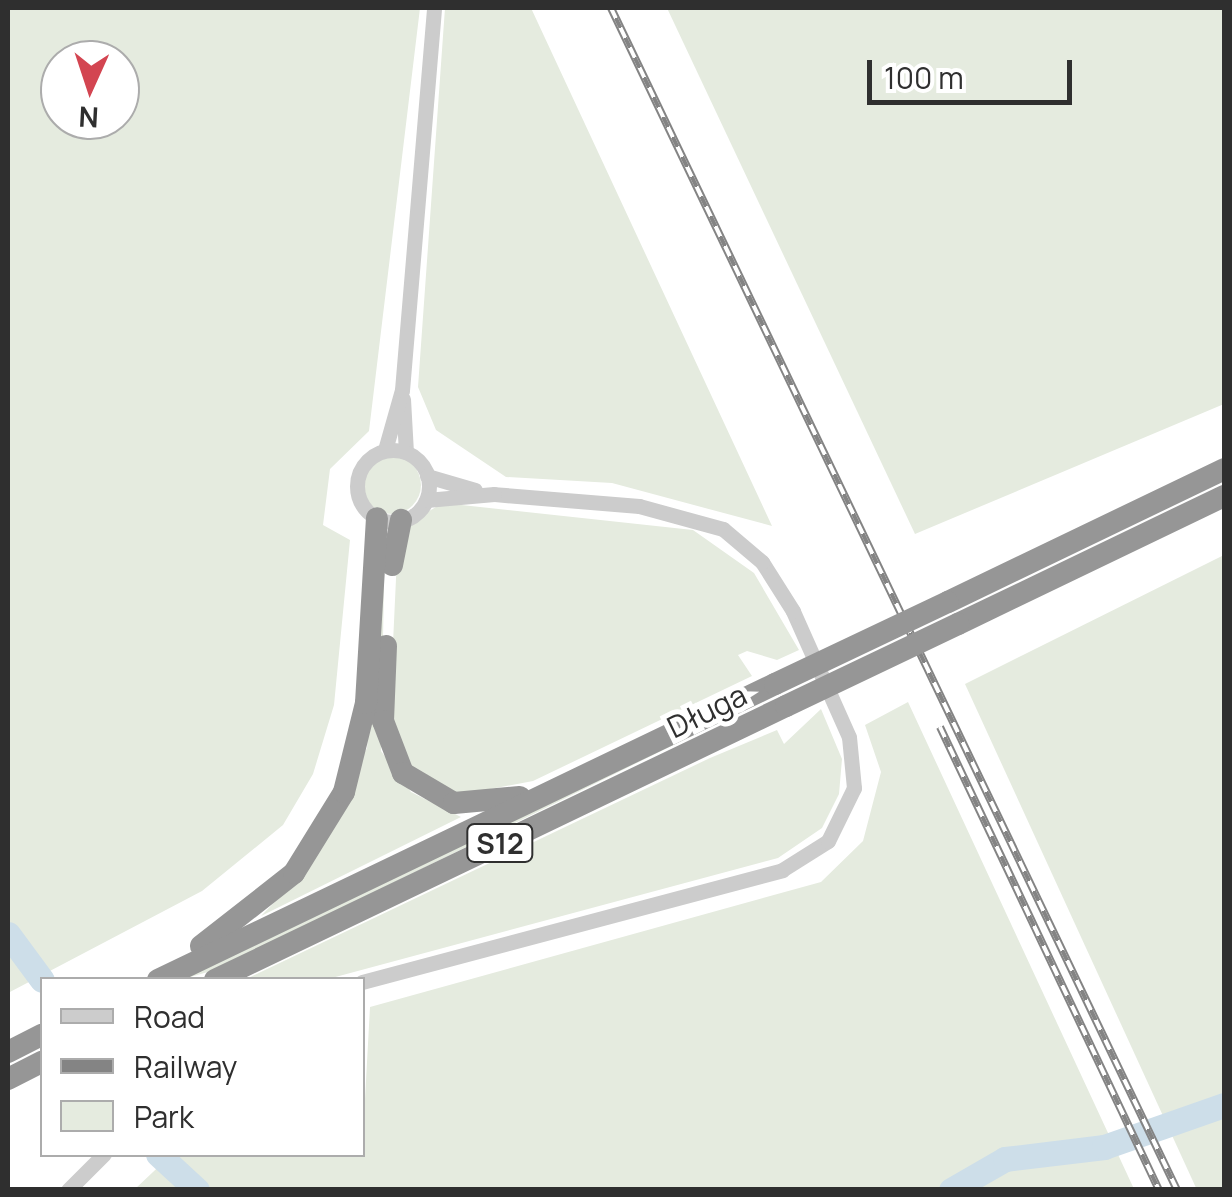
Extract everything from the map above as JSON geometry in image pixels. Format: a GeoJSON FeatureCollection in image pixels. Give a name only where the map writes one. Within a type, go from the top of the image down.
{"type":"FeatureCollection","features":[{"type":"Feature","properties":{"kind":"highway","name":"Długa"},"geometry":{"type":"LineString","coordinates":[[553,790],[1224,469]]}},
{"type":"Feature","properties":{"kind":"highway","name":"Długa"},"geometry":{"type":"LineString","coordinates":[[221,977],[1224,496]]}},
{"type":"Feature","properties":{"kind":"highway"},"geometry":{"type":"LineString","coordinates":[[389,519],[384,690],[392,756],[412,781],[454,803],[553,790]]}},
{"type":"Feature","properties":{"kind":"highway"},"geometry":{"type":"LineString","coordinates":[[161,977],[272,895],[336,809],[366,702],[389,519]]}},
{"type":"Feature","properties":{"kind":"highway","name":"S12"},"geometry":{"type":"LineString","coordinates":[[163,977],[553,790]]}},
{"type":"Feature","properties":{"kind":"highway"},"geometry":{"type":"LineString","coordinates":[[8,1052],[40,1036]]}},
{"type":"Feature","properties":{"kind":"highway"},"geometry":{"type":"LineString","coordinates":[[8,1079],[40,1063]]}},
{"type":"Feature","properties":{"kind":"street"},"geometry":{"type":"LineString","coordinates":[[365,981],[782,870],[828,841],[852,797],[852,745],[816,660],[779,586],[738,539],[668,511],[494,494],[428,476],[406,452],[402,390],[434,8]]}},
{"type":"Feature","properties":{"kind":"street"},"geometry":{"type":"LineString","coordinates":[[402,390],[385,450],[357,482],[389,519],[426,500],[494,494]]}},
{"type":"Feature","properties":{"kind":"street"},"geometry":{"type":"LineString","coordinates":[[385,450],[406,452]]}},
{"type":"Feature","properties":{"kind":"street"},"geometry":{"type":"LineString","coordinates":[[426,500],[428,476]]}},
{"type":"Feature","properties":{"kind":"street"},"geometry":{"type":"LineString","coordinates":[[68,1190],[101,1157]]}},
{"type":"Feature","properties":{"kind":"green space"},"geometry":{"type":"Polygon","coordinates":[[[8,8],[420,8],[369,431],[330,469],[323,525],[350,540],[334,705],[313,774],[283,825],[202,891],[8,993],[8,8]]]}},
{"type":"Feature","properties":{"kind":"green space"},"geometry":{"type":"Polygon","coordinates":[[[445,8],[531,8],[772,526],[612,483],[506,477],[436,430],[418,387],[445,8]]]}},
{"type":"Feature","properties":{"kind":"green space"},"geometry":{"type":"Polygon","coordinates":[[[667,8],[1224,8],[1224,404],[915,534],[667,8]]]}},
{"type":"Feature","properties":{"kind":"green space"},"geometry":{"type":"Polygon","coordinates":[[[392,456],[412,465],[421,485],[412,505],[392,514],[372,505],[363,485],[372,465],[392,456]]]}},
{"type":"Feature","properties":{"kind":"green space"},"geometry":{"type":"Polygon","coordinates":[[[443,503],[693,530],[754,573],[799,650],[777,660],[747,651],[738,655],[752,676],[533,781],[459,795],[416,774],[396,743],[390,708],[397,557],[410,522],[443,503]]]}},
{"type":"Feature","properties":{"kind":"green space"},"geometry":{"type":"Polygon","coordinates":[[[385,527],[381,751],[411,792],[461,817],[261,916],[296,880],[367,748],[385,527]]]}},
{"type":"Feature","properties":{"kind":"green space"},"geometry":{"type":"Polygon","coordinates":[[[1224,555],[1224,1189],[1197,1190],[965,684],[1224,555]]]}},
{"type":"Feature","properties":{"kind":"green space"},"geometry":{"type":"Polygon","coordinates":[[[767,699],[218,969],[186,977],[767,699]]]}},
{"type":"Feature","properties":{"kind":"green space"},"geometry":{"type":"Polygon","coordinates":[[[908,702],[1134,1189],[135,1189],[169,1157],[365,1157],[370,1007],[821,882],[863,841],[881,772],[865,725],[908,702]]]}},
{"type":"Feature","properties":{"kind":"green space"},"geometry":{"type":"Polygon","coordinates":[[[821,709],[842,759],[839,794],[822,828],[778,858],[335,977],[250,977],[710,758],[777,730],[784,744],[821,709]]]}},
{"type":"Feature","properties":{"kind":"waterway"},"geometry":{"type":"LineString","coordinates":[[8,934],[40,977]]}},
{"type":"Feature","properties":{"kind":"waterway"},"geometry":{"type":"LineString","coordinates":[[951,1190],[1005,1159],[1104,1147],[1224,1105]]}},
{"type":"Feature","properties":{"kind":"waterway"},"geometry":{"type":"LineString","coordinates":[[161,1157],[197,1190]]}},
{"type":"Feature","properties":{"kind":"railway"},"geometry":{"type":"LineString","coordinates":[[611,8],[1177,1190]]}},
{"type":"Feature","properties":{"kind":"railway"},"geometry":{"type":"LineString","coordinates":[[940,727],[1159,1190]]}}]}
